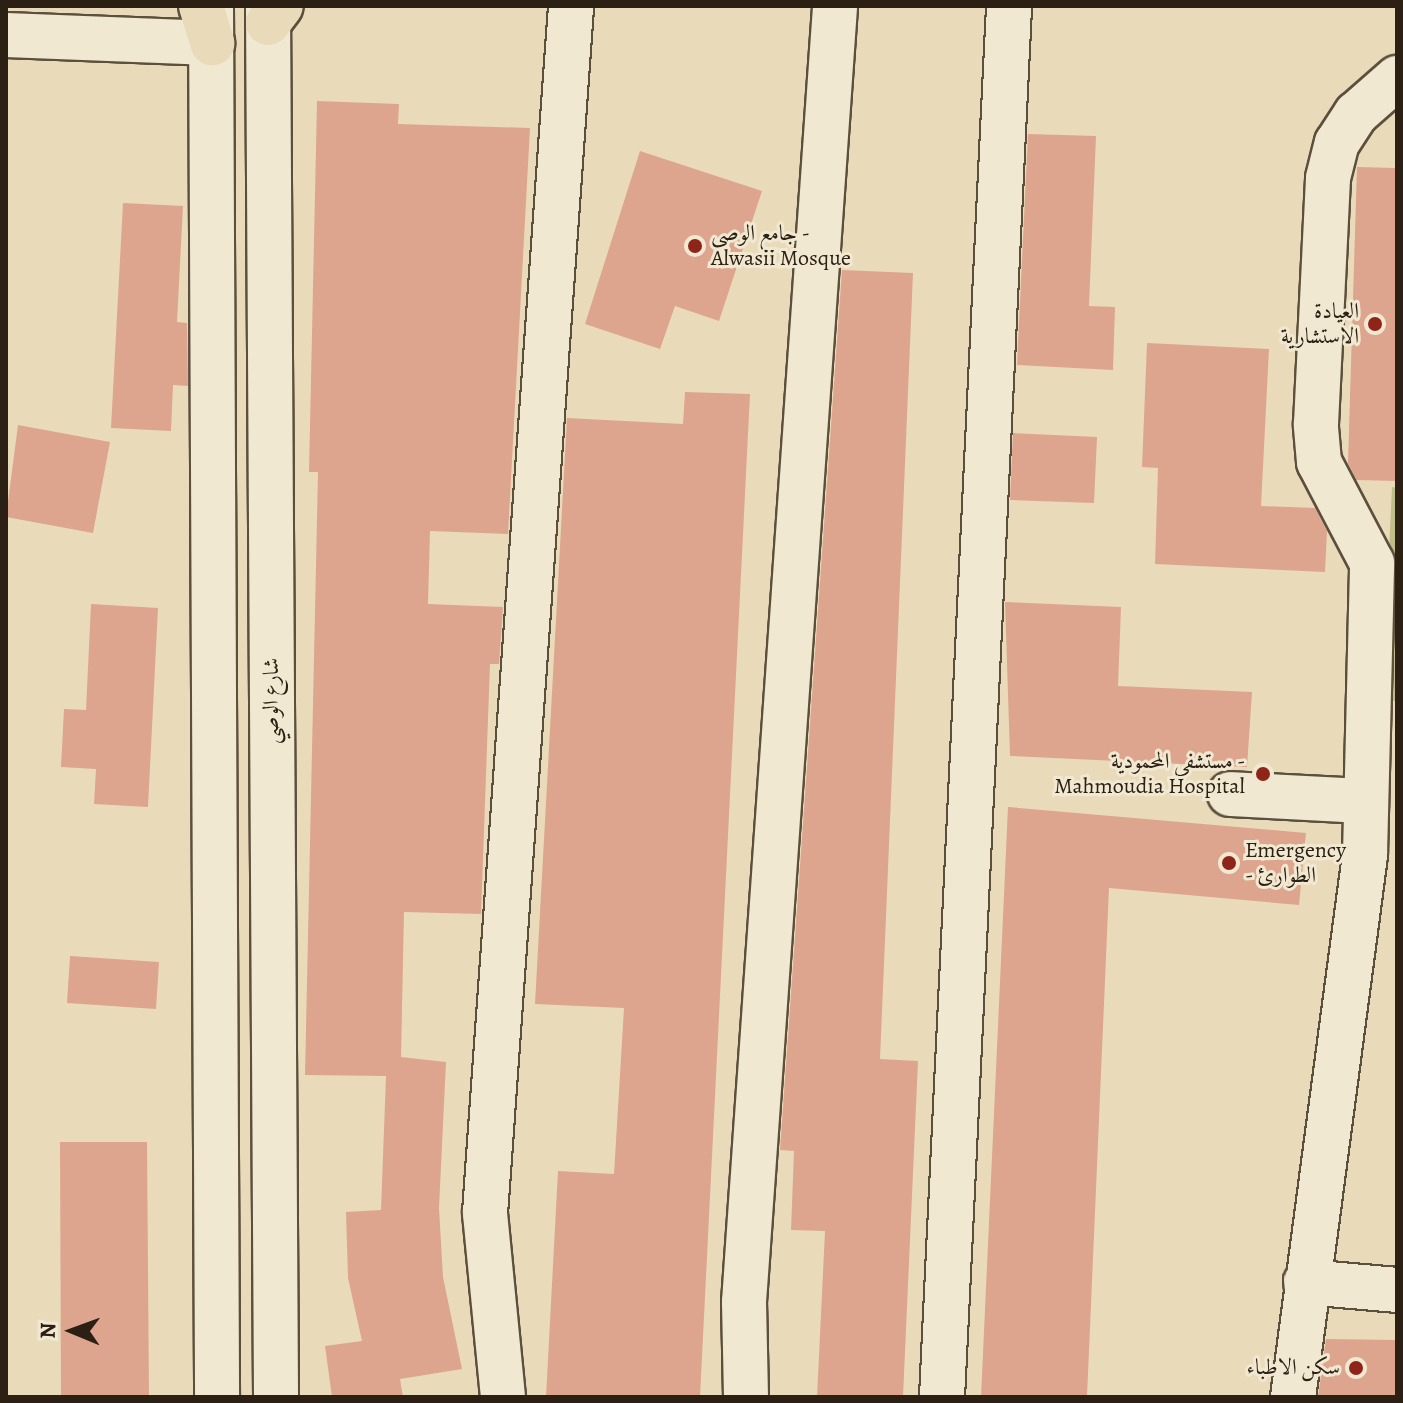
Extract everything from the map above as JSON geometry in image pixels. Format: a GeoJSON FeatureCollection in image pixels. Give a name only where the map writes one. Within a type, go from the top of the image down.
{"type":"FeatureCollection","features":[{"type":"Feature","properties":{"kind":"street"},"geometry":{"type":"LineString","coordinates":[[503,1397],[485,1213],[571,6]]}},
{"type":"Feature","properties":{"kind":"street"},"geometry":{"type":"LineString","coordinates":[[746,1397],[745,1286],[835,6]]}},
{"type":"Feature","properties":{"kind":"street"},"geometry":{"type":"LineString","coordinates":[[942,1397],[1009,6]]}},
{"type":"Feature","properties":{"kind":"street","name":"شارع الوصي"},"geometry":{"type":"LineString","coordinates":[[272,12],[276,1397]]}},
{"type":"Feature","properties":{"kind":"street"},"geometry":{"type":"LineString","coordinates":[[6,35],[208,18],[217,1397]]}},
{"type":"Feature","properties":{"kind":"street"},"geometry":{"type":"LineString","coordinates":[[1293,1397],[1306,1282],[1381,856],[1365,801],[1372,563],[1319,462],[1316,409],[1328,178],[1337,143],[1356,114],[1397,78]]}},
{"type":"Feature","properties":{"kind":"street"},"geometry":{"type":"LineString","coordinates":[[1230,794],[1365,801]]}},
{"type":"Feature","properties":{"kind":"street"},"geometry":{"type":"LineString","coordinates":[[1306,1282],[1397,1290]]}},
{"type":"Feature","properties":{"kind":"shaded area"},"geometry":{"type":"Polygon","coordinates":[[[1392,487],[1397,488],[1397,701],[1382,700],[1392,487]]]}},
{"type":"Feature","properties":{"kind":"building"},"geometry":{"type":"Polygon","coordinates":[[[317,101],[399,104],[398,124],[530,128],[508,534],[430,531],[428,604],[503,607],[499,664],[490,664],[481,914],[404,912],[401,1057],[446,1062],[439,1208],[443,1277],[462,1369],[400,1379],[403,1397],[332,1397],[325,1346],[362,1341],[348,1278],[346,1212],[381,1210],[386,1076],[305,1075],[318,472],[309,472],[317,101]]]}},
{"type":"Feature","properties":{"kind":"building"},"geometry":{"type":"Polygon","coordinates":[[[1028,134],[1096,136],[1089,306],[1115,307],[1113,370],[1017,365],[1028,134]]]}},
{"type":"Feature","properties":{"kind":"building"},"geometry":{"type":"Polygon","coordinates":[[[640,151],[762,191],[719,321],[675,306],[660,349],[585,324],[640,151]]]}},
{"type":"Feature","properties":{"kind":"building","name":"العيادة الاستشارية"},"geometry":{"type":"Polygon","coordinates":[[[1357,167],[1397,168],[1397,481],[1356,480],[1348,463],[1357,167]]]}},
{"type":"Feature","properties":{"kind":"building"},"geometry":{"type":"Polygon","coordinates":[[[123,203],[183,206],[177,322],[187,323],[188,386],[173,385],[171,431],[111,428],[123,203]]]}},
{"type":"Feature","properties":{"kind":"building"},"geometry":{"type":"Polygon","coordinates":[[[842,270],[913,273],[880,1059],[918,1061],[903,1397],[817,1397],[825,1231],[791,1230],[794,1151],[780,1150],[842,270]]]}},
{"type":"Feature","properties":{"kind":"building"},"geometry":{"type":"Polygon","coordinates":[[[1147,343],[1269,349],[1261,506],[1315,508],[1327,531],[1325,572],[1155,564],[1158,468],[1142,467],[1147,343]]]}},
{"type":"Feature","properties":{"kind":"building"},"geometry":{"type":"Polygon","coordinates":[[[685,392],[750,394],[700,1397],[546,1397],[558,1171],[614,1174],[624,1008],[535,1004],[567,418],[683,424],[685,392]]]}},
{"type":"Feature","properties":{"kind":"building"},"geometry":{"type":"Polygon","coordinates":[[[18,425],[110,442],[93,533],[6,517],[18,425]]]}},
{"type":"Feature","properties":{"kind":"building"},"geometry":{"type":"Polygon","coordinates":[[[1013,433],[1097,437],[1094,503],[1010,500],[1013,433]]]}},
{"type":"Feature","properties":{"kind":"building"},"geometry":{"type":"Polygon","coordinates":[[[1005,602],[1121,607],[1118,686],[1252,692],[1247,767],[1010,756],[1005,602]]]}},
{"type":"Feature","properties":{"kind":"building"},"geometry":{"type":"Polygon","coordinates":[[[91,604],[158,608],[148,807],[94,804],[96,769],[61,767],[64,709],[86,710],[91,604]]]}},
{"type":"Feature","properties":{"kind":"building"},"geometry":{"type":"Polygon","coordinates":[[[1008,807],[1306,833],[1299,905],[1109,888],[1087,1397],[981,1397],[1008,807]]]}},
{"type":"Feature","properties":{"kind":"building"},"geometry":{"type":"Polygon","coordinates":[[[70,956],[159,962],[156,1009],[67,1003],[70,956]]]}},
{"type":"Feature","properties":{"kind":"building"},"geometry":{"type":"Polygon","coordinates":[[[60,1142],[147,1142],[149,1397],[61,1397],[60,1142]]]}},
{"type":"Feature","properties":{"kind":"building","name":"سكن الاطباء"},"geometry":{"type":"Polygon","coordinates":[[[1326,1339],[1397,1340],[1397,1397],[1318,1397],[1326,1339]]]}},
{"type":"Feature","properties":{"kind":"place","name":"جامع الوصي - Alwasii Mosque"},"geometry":{"type":"Point","coordinates":[695,246]}},
{"type":"Feature","properties":{"kind":"place","name":"العيادة الاستشارية"},"geometry":{"type":"Point","coordinates":[1375,324]}},
{"type":"Feature","properties":{"kind":"place","name":"مستشفى المحمودية - Mahmoudia Hospital"},"geometry":{"type":"Point","coordinates":[1263,774]}},
{"type":"Feature","properties":{"kind":"place","name":"Emergency - الطوارئ"},"geometry":{"type":"Point","coordinates":[1229,863]}},
{"type":"Feature","properties":{"kind":"place","name":"سكن الاطباء"},"geometry":{"type":"Point","coordinates":[1356,1368]}}]}
